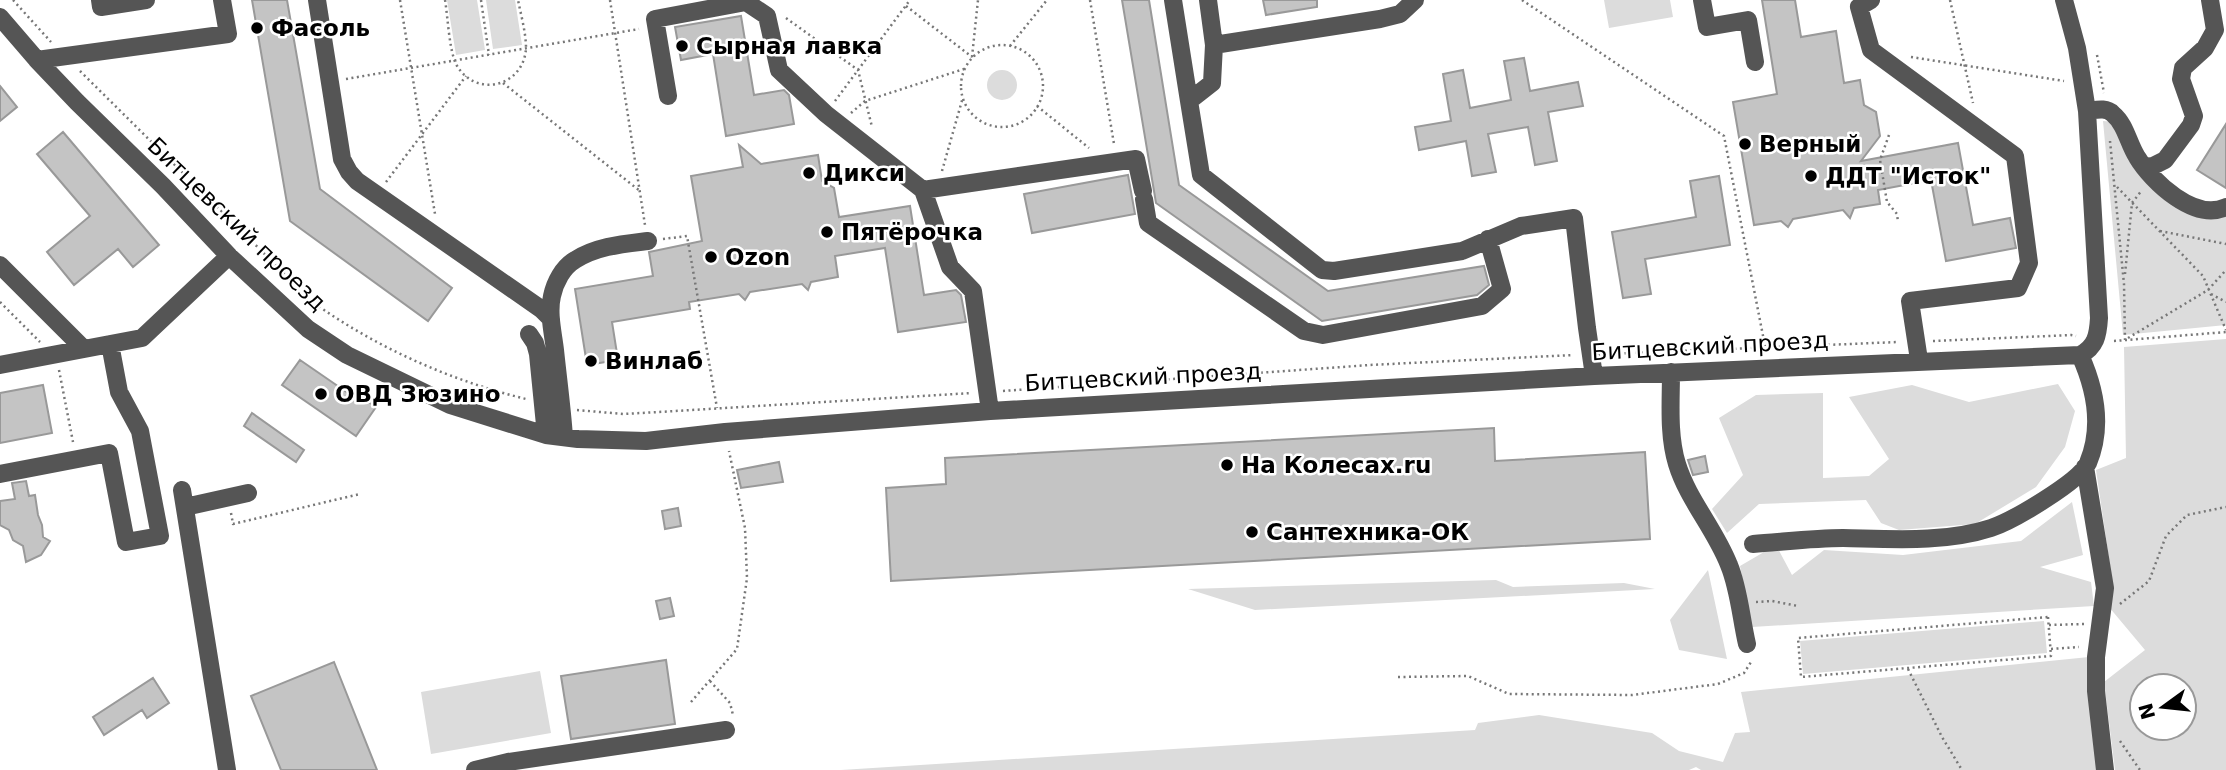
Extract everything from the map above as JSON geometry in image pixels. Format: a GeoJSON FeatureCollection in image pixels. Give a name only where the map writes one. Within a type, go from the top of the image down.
{"type":"FeatureCollection","features":[{"type":"Feature","properties":{"kind":"street"},"geometry":{"type":"LineString","coordinates":[[100,0],[101,7],[146,0]]}},
{"type":"Feature","properties":{"kind":"street"},"geometry":{"type":"LineString","coordinates":[[37,60],[228,34],[222,0]]}},
{"type":"Feature","properties":{"kind":"street"},"geometry":{"type":"LineString","coordinates":[[317,0],[342,159],[357,181],[551,318]]}},
{"type":"Feature","properties":{"kind":"street"},"geometry":{"type":"LineString","coordinates":[[1172,0],[1201,175],[1322,270],[1334,271],[1462,251],[1521,226],[1574,218],[1594,376]]}},
{"type":"Feature","properties":{"kind":"street"},"geometry":{"type":"LineString","coordinates":[[1189,101],[1212,83],[1214,45],[1208,0]]}},
{"type":"Feature","properties":{"kind":"street"},"geometry":{"type":"LineString","coordinates":[[1214,45],[1380,19],[1400,14],[1415,0]]}},
{"type":"Feature","properties":{"kind":"street"},"geometry":{"type":"LineString","coordinates":[[1702,0],[1707,27],[1748,20],[1755,62]]}},
{"type":"Feature","properties":{"kind":"street"},"geometry":{"type":"LineString","coordinates":[[2064,0],[2075,38],[2087,111],[2099,318],[2095,342],[2089,351],[2080,355],[2095,402],[2095,436],[2085,467],[2105,588],[2096,691],[2105,770]]}},
{"type":"Feature","properties":{"kind":"street"},"geometry":{"type":"LineString","coordinates":[[2146,167],[2165,160],[2191,125],[2194,116],[2181,79],[2183,68],[2205,47],[2215,30],[2210,0]]}},
{"type":"Feature","properties":{"kind":"street"},"geometry":{"type":"LineString","coordinates":[[668,96],[655,19],[747,2],[767,16],[779,70],[832,119],[931,188],[950,267],[973,291],[990,411]]}},
{"type":"Feature","properties":{"kind":"street"},"geometry":{"type":"LineString","coordinates":[[1861,2],[1871,50],[2015,156],[2029,263],[2018,288],[1910,301],[1919,360]]}},
{"type":"Feature","properties":{"kind":"street","name":"Битцевский проезд"},"geometry":{"type":"LineString","coordinates":[[0,17],[37,60],[229,256],[308,329],[347,355],[450,405],[555,436],[646,441],[725,432],[990,411],[1671,372],[2080,355]]}},
{"type":"Feature","properties":{"kind":"street"},"geometry":{"type":"LineString","coordinates":[[2087,111],[2107,109],[2120,121],[2137,158],[2172,195],[2206,212],[2226,207]]}},
{"type":"Feature","properties":{"kind":"street"},"geometry":{"type":"LineString","coordinates":[[931,188],[1136,159],[1149,223],[1304,331],[1323,335],[1482,306],[1502,289],[1488,239]]}},
{"type":"Feature","properties":{"kind":"street"},"geometry":{"type":"LineString","coordinates":[[555,436],[562,408],[551,318],[551,297],[556,283],[564,269],[574,260],[608,246],[648,241]]}},
{"type":"Feature","properties":{"kind":"street"},"geometry":{"type":"LineString","coordinates":[[0,365],[142,338],[229,256]]}},
{"type":"Feature","properties":{"kind":"street"},"geometry":{"type":"LineString","coordinates":[[0,265],[84,349]]}},
{"type":"Feature","properties":{"kind":"street"},"geometry":{"type":"LineString","coordinates":[[529,334],[538,354],[543,403],[555,436]]}},
{"type":"Feature","properties":{"kind":"street"},"geometry":{"type":"LineString","coordinates":[[0,474],[109,453],[126,542],[160,536],[140,430],[119,392],[110,344]]}},
{"type":"Feature","properties":{"kind":"street"},"geometry":{"type":"LineString","coordinates":[[1671,372],[1671,420],[1677,463],[1692,498],[1730,567],[1747,644]]}},
{"type":"Feature","properties":{"kind":"street"},"geometry":{"type":"LineString","coordinates":[[1753,544],[1842,538],[1874,540],[1948,536],[1992,528],[2045,500],[2085,467]]}},
{"type":"Feature","properties":{"kind":"street"},"geometry":{"type":"LineString","coordinates":[[227,770],[184,498],[228,497],[248,493]]}},
{"type":"Feature","properties":{"kind":"street"},"geometry":{"type":"LineString","coordinates":[[475,770],[508,762],[726,730]]}},
{"type":"Feature","properties":{"kind":"path"},"geometry":{"type":"LineString","coordinates":[[13,0],[34,25],[314,303],[340,322],[440,371],[502,393],[543,403]]}},
{"type":"Feature","properties":{"kind":"path"},"geometry":{"type":"LineString","coordinates":[[400,0],[438,237]]}},
{"type":"Feature","properties":{"kind":"path"},"geometry":{"type":"LineString","coordinates":[[445,0],[454,61],[466,76],[483,85],[492,86],[503,83],[519,67],[526,49],[518,0]]}},
{"type":"Feature","properties":{"kind":"path"},"geometry":{"type":"LineString","coordinates":[[481,0],[489,55]]}},
{"type":"Feature","properties":{"kind":"path"},"geometry":{"type":"LineString","coordinates":[[610,0],[648,241],[687,236],[717,408]]}},
{"type":"Feature","properties":{"kind":"path"},"geometry":{"type":"LineString","coordinates":[[832,119],[858,70],[910,0]]}},
{"type":"Feature","properties":{"kind":"path"},"geometry":{"type":"LineString","coordinates":[[972,57],[978,0]]}},
{"type":"Feature","properties":{"kind":"path"},"geometry":{"type":"LineString","coordinates":[[1010,46],[1046,0]]}},
{"type":"Feature","properties":{"kind":"path"},"geometry":{"type":"LineString","coordinates":[[1090,0],[1113,162]]}},
{"type":"Feature","properties":{"kind":"path"},"geometry":{"type":"LineString","coordinates":[[1522,0],[1724,136],[1765,346]]}},
{"type":"Feature","properties":{"kind":"path"},"geometry":{"type":"LineString","coordinates":[[1950,0],[1978,127]]}},
{"type":"Feature","properties":{"kind":"path"},"geometry":{"type":"LineString","coordinates":[[906,6],[972,57]]}},
{"type":"Feature","properties":{"kind":"path"},"geometry":{"type":"LineString","coordinates":[[782,16],[858,70],[872,127]]}},
{"type":"Feature","properties":{"kind":"path"},"geometry":{"type":"LineString","coordinates":[[330,81],[656,26]]}},
{"type":"Feature","properties":{"kind":"path"},"geometry":{"type":"LineString","coordinates":[[997,45],[1022,50],[1032,58],[1039,69],[1042,94],[1029,116],[1006,127],[979,120],[968,110],[962,97],[961,83],[964,69],[972,57],[997,45]]}},
{"type":"Feature","properties":{"kind":"path"},"geometry":{"type":"LineString","coordinates":[[1912,57],[2067,81]]}},
{"type":"Feature","properties":{"kind":"path"},"geometry":{"type":"LineString","coordinates":[[832,119],[865,101],[964,69]]}},
{"type":"Feature","properties":{"kind":"path"},"geometry":{"type":"LineString","coordinates":[[377,194],[466,76]]}},
{"type":"Feature","properties":{"kind":"path"},"geometry":{"type":"LineString","coordinates":[[503,83],[640,191]]}},
{"type":"Feature","properties":{"kind":"path"},"geometry":{"type":"LineString","coordinates":[[931,188],[962,97]]}},
{"type":"Feature","properties":{"kind":"path"},"geometry":{"type":"LineString","coordinates":[[1037,106],[1113,162]]}},
{"type":"Feature","properties":{"kind":"path"},"geometry":{"type":"LineString","coordinates":[[2107,109],[2124,284],[2125,340]]}},
{"type":"Feature","properties":{"kind":"path"},"geometry":{"type":"LineString","coordinates":[[1889,135],[1880,160],[1887,202],[1897,214],[1898,222]]}},
{"type":"Feature","properties":{"kind":"path"},"geometry":{"type":"LineString","coordinates":[[562,408],[623,414],[1370,365],[2071,335],[2095,342],[2226,331],[2203,276],[2115,186]]}},
{"type":"Feature","properties":{"kind":"path"},"geometry":{"type":"LineString","coordinates":[[2124,284],[2132,203]]}},
{"type":"Feature","properties":{"kind":"path"},"geometry":{"type":"LineString","coordinates":[[2160,232],[2226,244]]}},
{"type":"Feature","properties":{"kind":"path"},"geometry":{"type":"LineString","coordinates":[[2125,340],[2208,290],[2226,270]]}},
{"type":"Feature","properties":{"kind":"path"},"geometry":{"type":"LineString","coordinates":[[2211,295],[2226,302]]}},
{"type":"Feature","properties":{"kind":"path"},"geometry":{"type":"LineString","coordinates":[[0,302],[41,343],[48,368],[58,366],[77,459]]}},
{"type":"Feature","properties":{"kind":"path"},"geometry":{"type":"LineString","coordinates":[[691,702],[737,649],[747,578],[745,528],[729,451]]}},
{"type":"Feature","properties":{"kind":"path"},"geometry":{"type":"LineString","coordinates":[[228,497],[233,524],[359,494]]}},
{"type":"Feature","properties":{"kind":"path"},"geometry":{"type":"LineString","coordinates":[[2049,625],[2102,615],[2123,604],[2149,581],[2166,536],[2187,515],[2226,507]]}},
{"type":"Feature","properties":{"kind":"path"},"geometry":{"type":"LineString","coordinates":[[1738,604],[1773,601],[1798,606]]}},
{"type":"Feature","properties":{"kind":"path"},"geometry":{"type":"LineString","coordinates":[[2048,617],[2051,649],[2051,656],[1801,677],[1798,638],[2048,617]]}},
{"type":"Feature","properties":{"kind":"path"},"geometry":{"type":"LineString","coordinates":[[2051,649],[2098,646]]}},
{"type":"Feature","properties":{"kind":"path"},"geometry":{"type":"LineString","coordinates":[[1791,658],[1799,657]]}},
{"type":"Feature","properties":{"kind":"path"},"geometry":{"type":"LineString","coordinates":[[1398,677],[1468,676],[1509,694],[1632,695],[1718,684],[1744,673],[1751,662]]}},
{"type":"Feature","properties":{"kind":"path"},"geometry":{"type":"LineString","coordinates":[[1908,668],[1942,737],[1962,770]]}},
{"type":"Feature","properties":{"kind":"path"},"geometry":{"type":"LineString","coordinates":[[710,681],[730,704],[734,719],[726,730]]}},
{"type":"Feature","properties":{"kind":"shaded area"},"geometry":{"type":"Polygon","coordinates":[[[447,0],[477,0],[485,50],[456,55],[447,0]]]}},
{"type":"Feature","properties":{"kind":"shaded area"},"geometry":{"type":"Polygon","coordinates":[[[486,0],[515,0],[522,45],[493,49],[486,0]]]}},
{"type":"Feature","properties":{"kind":"shaded area"},"geometry":{"type":"Polygon","coordinates":[[[1604,0],[1670,0],[1673,17],[1609,28],[1604,0]]]}},
{"type":"Feature","properties":{"kind":"shaded area"},"geometry":{"type":"Polygon","coordinates":[[[1002,70],[1012,75],[1017,85],[1012,95],[1002,100],[992,95],[987,85],[992,75],[1002,70]]]}},
{"type":"Feature","properties":{"kind":"shaded area"},"geometry":{"type":"Polygon","coordinates":[[[2103,121],[2115,122],[2154,183],[2226,211],[2226,325],[2123,335],[2103,121]]]}},
{"type":"Feature","properties":{"kind":"shaded area"},"geometry":{"type":"Polygon","coordinates":[[[2226,339],[2226,770],[2115,770],[2104,682],[2145,650],[2109,607],[2113,586],[2096,470],[2126,458],[2124,347],[2226,339]]]}},
{"type":"Feature","properties":{"kind":"shaded area"},"geometry":{"type":"Polygon","coordinates":[[[2058,384],[2075,411],[2065,447],[2036,487],[1975,524],[1899,530],[1881,523],[1866,500],[1759,504],[1727,533],[1712,509],[1743,475],[1719,418],[1756,395],[1823,393],[1823,478],[1869,476],[1889,459],[1849,397],[1912,385],[1969,402],[2058,384]]]}},
{"type":"Feature","properties":{"kind":"shaded area"},"geometry":{"type":"Polygon","coordinates":[[[2072,502],[2083,555],[2040,567],[2091,582],[2094,606],[1752,627],[1740,566],[1776,545],[1792,575],[1824,550],[1903,555],[2021,541],[2072,502]]]}},
{"type":"Feature","properties":{"kind":"shaded area"},"geometry":{"type":"Polygon","coordinates":[[[1708,570],[1727,659],[1679,650],[1670,620],[1708,570]]]}},
{"type":"Feature","properties":{"kind":"shaded area"},"geometry":{"type":"Polygon","coordinates":[[[1496,580],[1513,587],[1624,583],[1655,589],[1255,610],[1188,589],[1496,580]]]}},
{"type":"Feature","properties":{"kind":"shaded area"},"geometry":{"type":"Polygon","coordinates":[[[2044,621],[2047,653],[1803,674],[1800,641],[2044,621]]]}},
{"type":"Feature","properties":{"kind":"shaded area"},"geometry":{"type":"Polygon","coordinates":[[[2089,657],[2097,770],[1701,770],[1696,767],[1689,770],[841,770],[1475,730],[1478,723],[1539,715],[1652,733],[1679,751],[1723,762],[1735,733],[1750,732],[1741,692],[2089,657]]]}},
{"type":"Feature","properties":{"kind":"shaded area"},"geometry":{"type":"Polygon","coordinates":[[[540,671],[551,733],[431,754],[421,692],[540,671]]]}},
{"type":"Feature","properties":{"kind":"building"},"geometry":{"type":"Polygon","coordinates":[[[252,0],[287,0],[320,189],[452,288],[428,321],[290,221],[252,0]]]}},
{"type":"Feature","properties":{"kind":"building"},"geometry":{"type":"Polygon","coordinates":[[[1122,0],[1149,0],[1179,185],[1328,291],[1484,266],[1489,285],[1477,295],[1322,321],[1156,203],[1122,0]]]}},
{"type":"Feature","properties":{"kind":"building"},"geometry":{"type":"Polygon","coordinates":[[[1263,0],[1317,0],[1317,7],[1266,15],[1263,0]]]}},
{"type":"Feature","properties":{"kind":"building"},"geometry":{"type":"Polygon","coordinates":[[[1762,0],[1795,0],[1801,37],[1836,31],[1844,83],[1860,80],[1864,105],[1876,112],[1880,136],[1861,161],[1958,143],[1973,225],[2010,218],[2016,248],[1946,261],[1931,180],[1878,190],[1880,204],[1854,208],[1850,218],[1843,210],[1793,219],[1788,227],[1781,221],[1754,225],[1733,102],[1777,94],[1762,0]]]}},
{"type":"Feature","properties":{"kind":"building"},"geometry":{"type":"Polygon","coordinates":[[[741,16],[754,95],[784,90],[789,95],[794,124],[726,136],[713,54],[681,60],[675,27],[741,16]]]}},
{"type":"Feature","properties":{"kind":"building"},"geometry":{"type":"Polygon","coordinates":[[[1524,58],[1530,91],[1578,82],[1583,106],[1548,112],[1557,161],[1535,165],[1528,127],[1488,134],[1496,172],[1472,176],[1466,141],[1419,150],[1415,127],[1451,121],[1443,74],[1463,70],[1470,108],[1511,100],[1504,61],[1524,58]]]}},
{"type":"Feature","properties":{"kind":"building"},"geometry":{"type":"Polygon","coordinates":[[[0,86],[17,107],[0,121],[0,86]]]}},
{"type":"Feature","properties":{"kind":"building"},"geometry":{"type":"Polygon","coordinates":[[[2226,124],[2226,188],[2197,170],[2226,124]]]}},
{"type":"Feature","properties":{"kind":"building"},"geometry":{"type":"Polygon","coordinates":[[[63,132],[159,245],[133,267],[118,249],[74,285],[47,252],[90,216],[37,154],[63,132]]]}},
{"type":"Feature","properties":{"kind":"building"},"geometry":{"type":"Polygon","coordinates":[[[739,145],[761,164],[818,155],[822,181],[834,188],[839,217],[910,206],[924,295],[956,290],[961,295],[966,322],[898,332],[885,248],[835,256],[838,277],[811,282],[808,290],[802,284],[750,292],[745,300],[739,294],[689,302],[690,309],[612,322],[618,360],[587,365],[575,289],[653,276],[649,252],[702,241],[691,176],[743,167],[739,145]]]}},
{"type":"Feature","properties":{"kind":"building"},"geometry":{"type":"Polygon","coordinates":[[[1128,175],[1135,214],[1032,233],[1024,194],[1128,175]]]}},
{"type":"Feature","properties":{"kind":"building"},"geometry":{"type":"Polygon","coordinates":[[[1719,176],[1730,245],[1645,259],[1651,294],[1623,298],[1612,232],[1696,217],[1690,181],[1719,176]]]}},
{"type":"Feature","properties":{"kind":"building"},"geometry":{"type":"Polygon","coordinates":[[[300,360],[361,402],[364,399],[376,407],[356,436],[282,385],[300,360]]]}},
{"type":"Feature","properties":{"kind":"building"},"geometry":{"type":"Polygon","coordinates":[[[43,385],[52,433],[0,443],[0,393],[43,385]]]}},
{"type":"Feature","properties":{"kind":"building"},"geometry":{"type":"Polygon","coordinates":[[[252,413],[304,450],[296,462],[244,426],[252,413]]]}},
{"type":"Feature","properties":{"kind":"building"},"geometry":{"type":"Polygon","coordinates":[[[1494,428],[1495,461],[1645,452],[1650,539],[891,581],[886,488],[946,484],[945,458],[1494,428]]]}},
{"type":"Feature","properties":{"kind":"building"},"geometry":{"type":"Polygon","coordinates":[[[1705,456],[1708,472],[1693,475],[1688,460],[1705,456]]]}},
{"type":"Feature","properties":{"kind":"building"},"geometry":{"type":"Polygon","coordinates":[[[779,462],[783,482],[741,488],[737,470],[779,462]]]}},
{"type":"Feature","properties":{"kind":"building"},"geometry":{"type":"Polygon","coordinates":[[[26,481],[29,496],[35,495],[43,537],[50,541],[41,555],[26,562],[23,546],[13,540],[9,530],[0,525],[0,501],[15,499],[12,483],[26,481]]]}},
{"type":"Feature","properties":{"kind":"building"},"geometry":{"type":"Polygon","coordinates":[[[678,508],[681,526],[665,529],[662,511],[678,508]]]}},
{"type":"Feature","properties":{"kind":"building"},"geometry":{"type":"Polygon","coordinates":[[[670,598],[674,616],[660,619],[656,601],[670,598]]]}},
{"type":"Feature","properties":{"kind":"building"},"geometry":{"type":"Polygon","coordinates":[[[666,660],[675,724],[571,739],[561,676],[666,660]]]}},
{"type":"Feature","properties":{"kind":"building"},"geometry":{"type":"Polygon","coordinates":[[[334,662],[377,770],[281,770],[251,696],[334,662]]]}},
{"type":"Feature","properties":{"kind":"building"},"geometry":{"type":"Polygon","coordinates":[[[153,678],[169,703],[147,718],[142,710],[104,735],[93,717],[153,678]]]}},
{"type":"Feature","properties":{"kind":"place","name":"Фасоль"},"geometry":{"type":"Point","coordinates":[257,28]}},
{"type":"Feature","properties":{"kind":"place","name":"Сырная лавка"},"geometry":{"type":"Point","coordinates":[682,46]}},
{"type":"Feature","properties":{"kind":"place","name":"Верный"},"geometry":{"type":"Point","coordinates":[1745,144]}},
{"type":"Feature","properties":{"kind":"place","name":"Дикси"},"geometry":{"type":"Point","coordinates":[809,173]}},
{"type":"Feature","properties":{"kind":"place","name":"ДДТ \"Исток\""},"geometry":{"type":"Point","coordinates":[1811,176]}},
{"type":"Feature","properties":{"kind":"place","name":"Пятёрочка"},"geometry":{"type":"Point","coordinates":[827,232]}},
{"type":"Feature","properties":{"kind":"place","name":"Ozon"},"geometry":{"type":"Point","coordinates":[711,257]}},
{"type":"Feature","properties":{"kind":"place","name":"Винлаб"},"geometry":{"type":"Point","coordinates":[591,361]}},
{"type":"Feature","properties":{"kind":"place","name":"ОВД Зюзино"},"geometry":{"type":"Point","coordinates":[321,394]}},
{"type":"Feature","properties":{"kind":"place","name":"На Колесах.ru"},"geometry":{"type":"Point","coordinates":[1227,465]}},
{"type":"Feature","properties":{"kind":"place","name":"Сантехника-ОК"},"geometry":{"type":"Point","coordinates":[1252,532]}}]}
